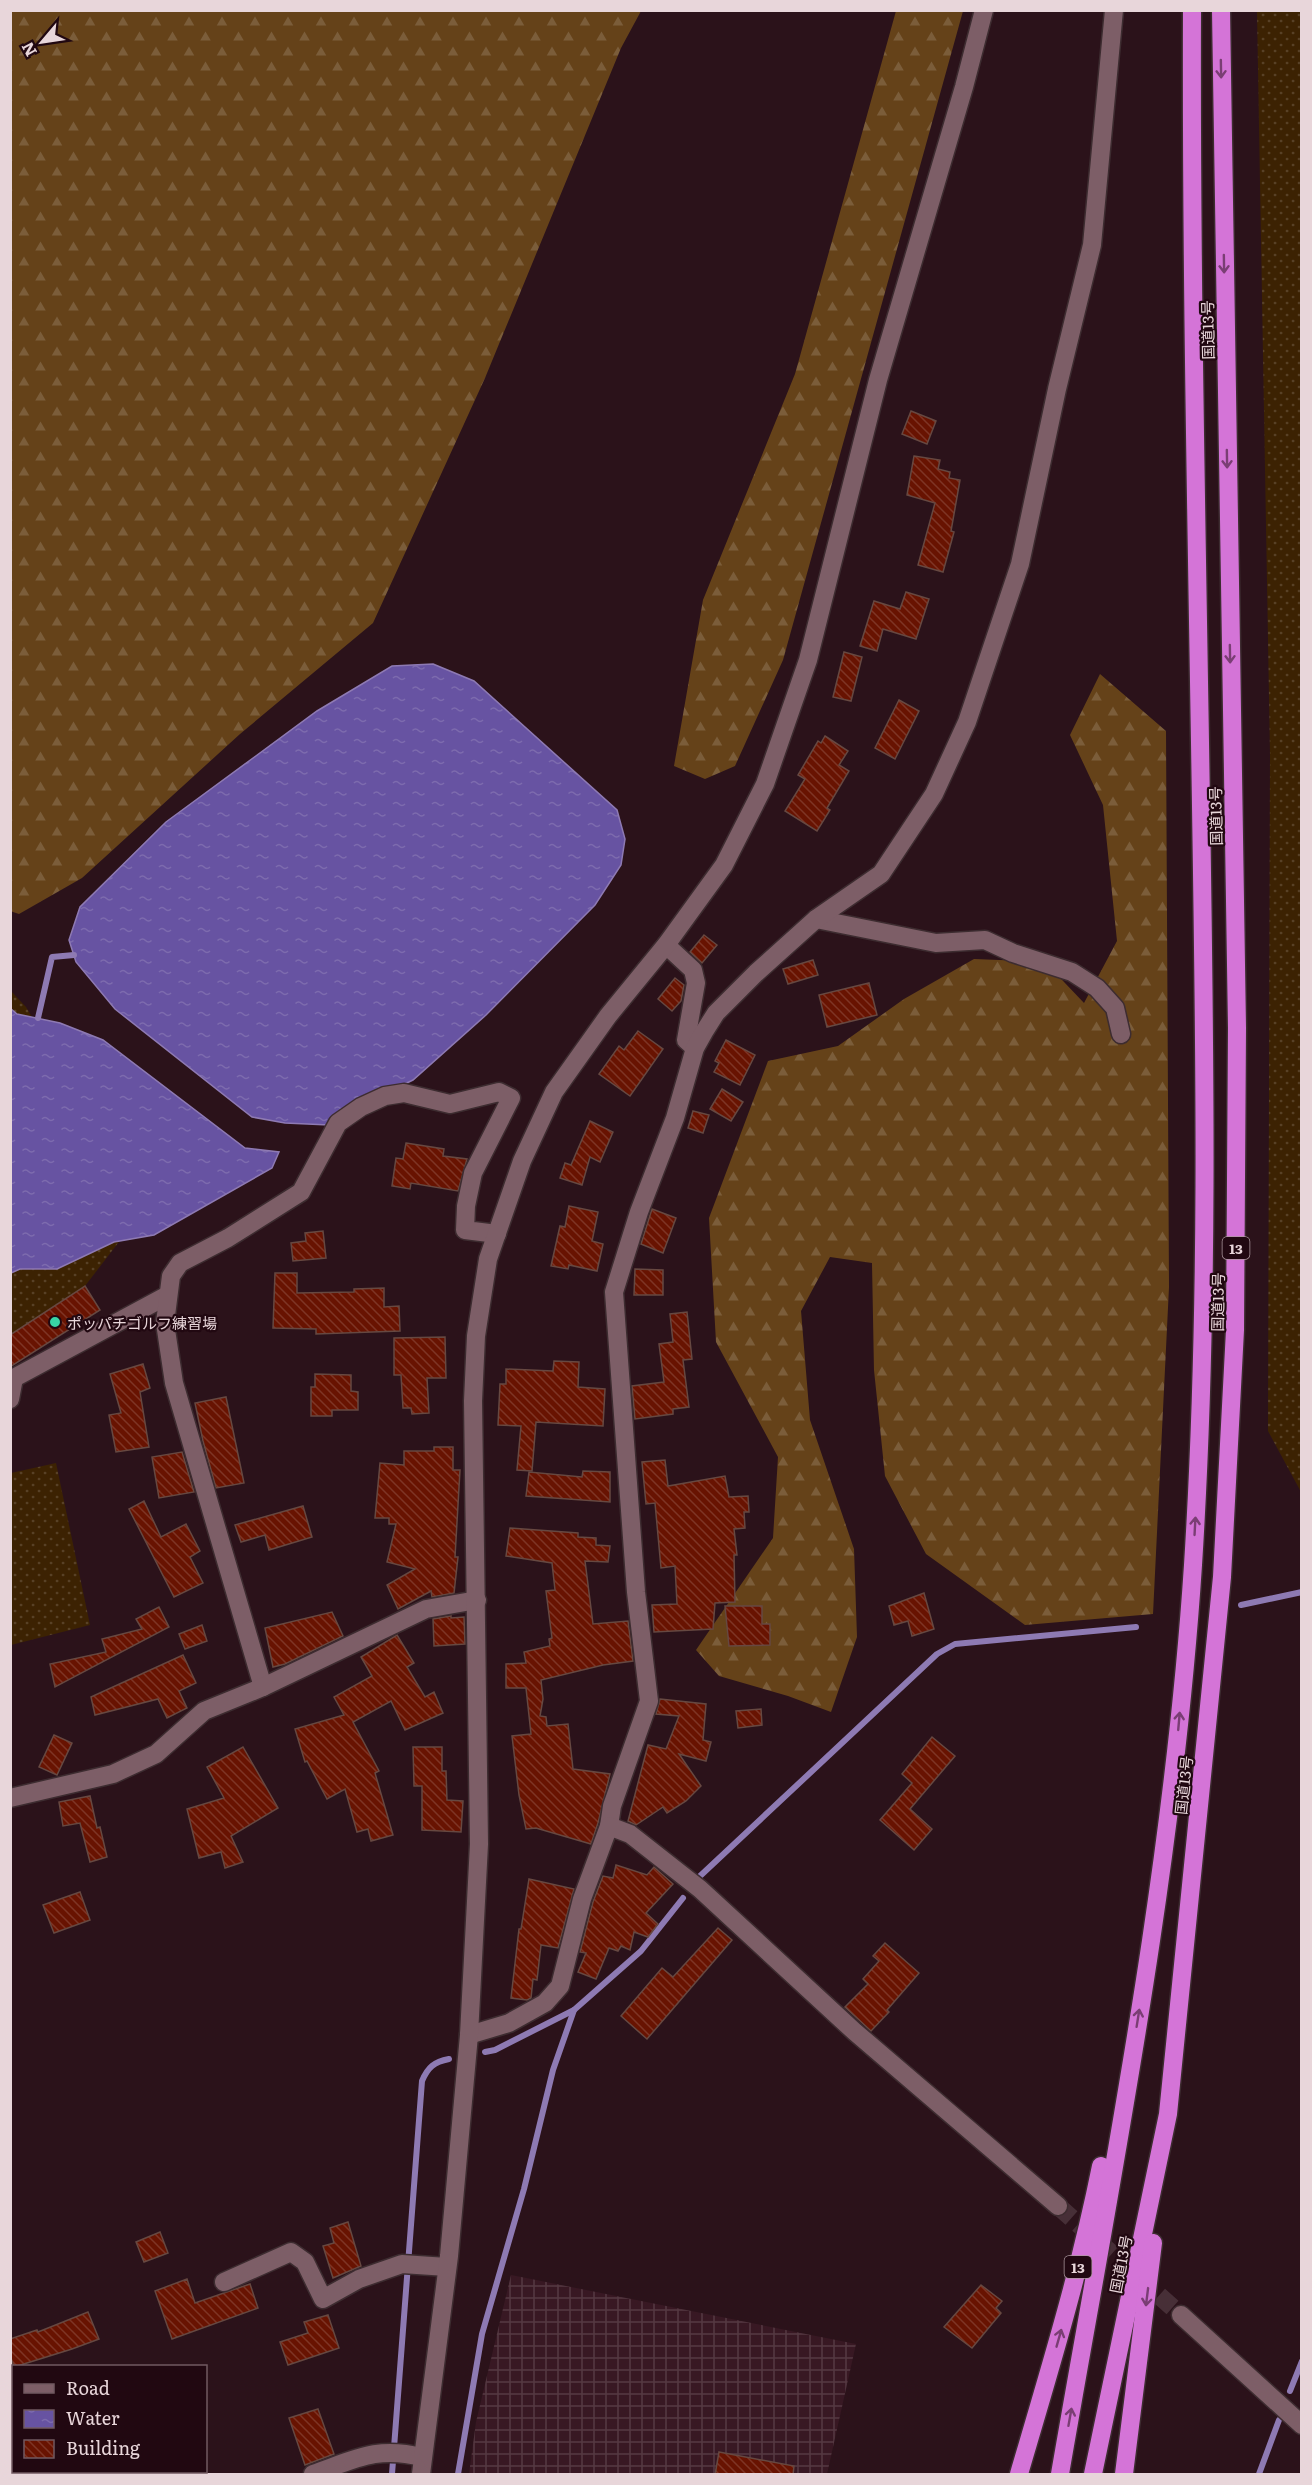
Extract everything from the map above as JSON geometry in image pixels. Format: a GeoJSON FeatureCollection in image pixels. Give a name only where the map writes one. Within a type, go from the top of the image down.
{"type":"FeatureCollection","features":[{"type":"Feature","properties":{"kind":"highway","name":"国道13号"},"geometry":{"type":"LineString","coordinates":[[1060,2475],[1132,2059],[1174,1781],[1193,1567],[1205,1318],[1205,1013],[1191,215],[1191,10]]}},
{"type":"Feature","properties":{"kind":"highway","name":"国道13号"},"geometry":{"type":"LineString","coordinates":[[1093,2475],[1168,2114],[1222,1577],[1235,1330],[1237,1028],[1221,10]]}},
{"type":"Feature","properties":{"kind":"highway","name":"13"},"geometry":{"type":"LineString","coordinates":[[1019,2475],[1062,2330],[1092,2215],[1111,2121],[1132,2059]]}},
{"type":"Feature","properties":{"kind":"highway","name":"13"},"geometry":{"type":"LineString","coordinates":[[1124,2475],[1168,2114]]}},
{"type":"Feature","properties":{"kind":"street"},"geometry":{"type":"LineString","coordinates":[[313,2475],[374,2453],[409,2459],[447,2267],[469,2035],[479,1844],[473,1401],[476,1336],[488,1259],[522,1161],[554,1092],[608,1016],[666,945],[724,865],[765,784],[808,660],[878,380],[964,87],[984,10]]}},
{"type":"Feature","properties":{"kind":"street"},"geometry":{"type":"LineString","coordinates":[[469,2035],[509,2023],[544,2003],[560,1986],[582,1899],[609,1826],[615,1797],[649,1701],[635,1581],[614,1292],[639,1212],[675,1118],[695,1048],[716,1013],[816,919],[881,874],[934,795],[967,722],[1020,564],[1057,389],[1092,245],[1113,10]]}},
{"type":"Feature","properties":{"kind":"street"},"geometry":{"type":"LineString","coordinates":[[816,919],[936,943],[985,940],[1013,953],[1072,972],[1097,988],[1114,1008],[1121,1034]]}},
{"type":"Feature","properties":{"kind":"street"},"geometry":{"type":"LineString","coordinates":[[666,945],[693,970],[696,983],[686,1040],[695,1048]]}},
{"type":"Feature","properties":{"kind":"street"},"geometry":{"type":"LineString","coordinates":[[263,1687],[174,1383],[165,1323],[171,1276],[180,1263],[228,1238],[302,1192],[338,1123],[361,1107],[385,1095],[404,1093],[450,1104],[499,1092],[511,1098],[472,1173],[466,1206],[465,1230],[497,1234]]}},
{"type":"Feature","properties":{"kind":"street"},"geometry":{"type":"LineString","coordinates":[[10,1399],[14,1378],[168,1295]]}},
{"type":"Feature","properties":{"kind":"street"},"geometry":{"type":"LineString","coordinates":[[10,1798],[113,1774],[156,1754],[204,1711],[263,1687],[426,1609],[477,1600]]}},
{"type":"Feature","properties":{"kind":"street"},"geometry":{"type":"LineString","coordinates":[[609,1826],[630,1834],[700,1888],[855,2031],[1058,2206]]}},
{"type":"Feature","properties":{"kind":"street"},"geometry":{"type":"LineString","coordinates":[[224,2282],[291,2252],[305,2262],[323,2299],[359,2279],[402,2264],[447,2267]]}},
{"type":"Feature","properties":{"kind":"street"},"geometry":{"type":"LineString","coordinates":[[1181,2315],[1302,2425]]}},
{"type":"Feature","properties":{"kind":"shaded area"},"geometry":{"type":"Polygon","coordinates":[[[1257,11],[1302,11],[1301,1492],[1268,1431],[1270,754],[1257,11]]]}},
{"type":"Feature","properties":{"kind":"shaded area"},"geometry":{"type":"Polygon","coordinates":[[[11,991],[26,1007],[145,1208],[85,1286],[11,1335],[11,991]]]}},
{"type":"Feature","properties":{"kind":"shaded area"},"geometry":{"type":"Polygon","coordinates":[[[56,1463],[90,1625],[11,1645],[11,1473],[56,1463]]]}},
{"type":"Feature","properties":{"kind":"shaded area"},"geometry":{"type":"Polygon","coordinates":[[[511,2275],[856,2344],[827,2474],[469,2474],[476,2422],[511,2275]]]}},
{"type":"Feature","properties":{"kind":"green space"},"geometry":{"type":"Polygon","coordinates":[[[11,10],[641,11],[621,48],[485,378],[373,623],[240,734],[82,878],[19,914],[10,911],[11,10]]]}},
{"type":"Feature","properties":{"kind":"green space"},"geometry":{"type":"Polygon","coordinates":[[[896,11],[963,11],[783,660],[735,766],[705,779],[674,766],[703,600],[795,374],[896,11]]]}},
{"type":"Feature","properties":{"kind":"green space"},"geometry":{"type":"Polygon","coordinates":[[[1100,674],[1166,731],[1169,1287],[1153,1614],[1025,1625],[926,1554],[885,1476],[874,1370],[872,1263],[830,1257],[801,1311],[810,1420],[854,1549],[857,1637],[831,1712],[788,1696],[719,1676],[696,1650],[773,1538],[778,1457],[716,1342],[709,1218],[768,1061],[838,1046],[904,999],[974,959],[1045,962],[1084,1003],[1117,941],[1103,805],[1070,735],[1100,674]]]}},
{"type":"Feature","properties":{"kind":"water"},"geometry":{"type":"Polygon","coordinates":[[[433,664],[474,681],[617,810],[625,839],[621,865],[595,905],[486,1015],[413,1080],[369,1101],[329,1125],[285,1123],[252,1117],[115,1009],[76,962],[69,940],[80,907],[166,822],[317,711],[392,666],[433,664]]]}},
{"type":"Feature","properties":{"kind":"water"},"geometry":{"type":"Polygon","coordinates":[[[10,1008],[17,1014],[60,1023],[103,1040],[245,1148],[279,1152],[272,1168],[154,1235],[114,1242],[57,1269],[20,1269],[11,1273],[10,1008]]]}},
{"type":"Feature","properties":{"kind":"building"},"geometry":{"type":"Polygon","coordinates":[[[911,411],[936,421],[927,444],[902,434],[911,411]]]}},
{"type":"Feature","properties":{"kind":"building"},"geometry":{"type":"Polygon","coordinates":[[[914,456],[940,460],[938,469],[950,472],[949,478],[960,480],[951,531],[954,532],[943,572],[918,565],[935,503],[907,495],[914,456]]]}},
{"type":"Feature","properties":{"kind":"building"},"geometry":{"type":"Polygon","coordinates":[[[906,592],[929,599],[916,639],[883,629],[877,651],[860,646],[874,601],[900,609],[906,592]]]}},
{"type":"Feature","properties":{"kind":"building"},"geometry":{"type":"Polygon","coordinates":[[[844,652],[862,657],[851,701],[833,697],[844,652]]]}},
{"type":"Feature","properties":{"kind":"building"},"geometry":{"type":"Polygon","coordinates":[[[899,700],[919,711],[895,759],[875,748],[899,700]]]}},
{"type":"Feature","properties":{"kind":"building"},"geometry":{"type":"Polygon","coordinates":[[[825,736],[848,751],[839,765],[849,771],[827,808],[830,810],[817,831],[785,811],[805,779],[798,775],[818,741],[821,743],[825,736]]]}},
{"type":"Feature","properties":{"kind":"building"},"geometry":{"type":"Polygon","coordinates":[[[704,935],[717,945],[702,963],[690,952],[704,935]]]}},
{"type":"Feature","properties":{"kind":"building"},"geometry":{"type":"Polygon","coordinates":[[[813,960],[818,975],[788,984],[783,969],[813,960]]]}},
{"type":"Feature","properties":{"kind":"building"},"geometry":{"type":"Polygon","coordinates":[[[675,978],[684,985],[681,1001],[672,1011],[658,999],[675,978]]]}},
{"type":"Feature","properties":{"kind":"building"},"geometry":{"type":"Polygon","coordinates":[[[869,983],[877,1015],[827,1027],[819,995],[869,983]]]}},
{"type":"Feature","properties":{"kind":"building"},"geometry":{"type":"Polygon","coordinates":[[[638,1031],[663,1049],[630,1096],[599,1074],[619,1046],[624,1050],[638,1031]]]}},
{"type":"Feature","properties":{"kind":"building"},"geometry":{"type":"Polygon","coordinates":[[[726,1040],[755,1055],[740,1085],[714,1072],[719,1063],[715,1061],[726,1040]]]}},
{"type":"Feature","properties":{"kind":"building"},"geometry":{"type":"Polygon","coordinates":[[[722,1089],[743,1102],[731,1121],[710,1109],[722,1089]]]}},
{"type":"Feature","properties":{"kind":"building"},"geometry":{"type":"Polygon","coordinates":[[[693,1111],[709,1115],[703,1133],[688,1128],[693,1111]]]}},
{"type":"Feature","properties":{"kind":"building"},"geometry":{"type":"Polygon","coordinates":[[[590,1121],[613,1132],[600,1162],[590,1157],[582,1185],[560,1178],[565,1163],[571,1165],[590,1121]]]}},
{"type":"Feature","properties":{"kind":"building"},"geometry":{"type":"Polygon","coordinates":[[[406,1143],[444,1149],[443,1156],[467,1159],[458,1191],[411,1183],[410,1189],[392,1186],[396,1158],[403,1159],[406,1143]]]}},
{"type":"Feature","properties":{"kind":"building"},"geometry":{"type":"Polygon","coordinates":[[[569,1206],[598,1212],[592,1241],[603,1244],[597,1271],[569,1265],[568,1269],[551,1266],[560,1226],[565,1227],[569,1206]]]}},
{"type":"Feature","properties":{"kind":"building"},"geometry":{"type":"Polygon","coordinates":[[[652,1209],[676,1218],[663,1253],[641,1244],[652,1209]]]}},
{"type":"Feature","properties":{"kind":"building"},"geometry":{"type":"Polygon","coordinates":[[[323,1231],[326,1258],[293,1261],[291,1243],[306,1241],[305,1233],[323,1231]]]}},
{"type":"Feature","properties":{"kind":"building"},"geometry":{"type":"Polygon","coordinates":[[[635,1269],[663,1270],[663,1295],[634,1295],[635,1269]]]}},
{"type":"Feature","properties":{"kind":"building"},"geometry":{"type":"Polygon","coordinates":[[[275,1273],[297,1273],[297,1293],[354,1292],[354,1289],[384,1288],[384,1307],[399,1306],[400,1331],[316,1334],[316,1329],[273,1328],[275,1273]]]}},
{"type":"Feature","properties":{"kind":"building","name":"ポッパチゴルフ練習場"},"geometry":{"type":"Polygon","coordinates":[[[85,1286],[100,1310],[10,1367],[10,1335],[85,1286]]]}},
{"type":"Feature","properties":{"kind":"building"},"geometry":{"type":"Polygon","coordinates":[[[687,1312],[692,1359],[683,1360],[689,1407],[673,1409],[673,1414],[635,1419],[632,1386],[664,1382],[659,1344],[673,1342],[670,1314],[687,1312]]]}},
{"type":"Feature","properties":{"kind":"building"},"geometry":{"type":"Polygon","coordinates":[[[445,1337],[446,1378],[427,1378],[429,1413],[412,1414],[411,1408],[403,1408],[401,1375],[394,1375],[394,1338],[445,1337]]]}},
{"type":"Feature","properties":{"kind":"building"},"geometry":{"type":"Polygon","coordinates":[[[554,1361],[579,1362],[578,1387],[605,1389],[603,1426],[536,1422],[532,1471],[517,1470],[521,1426],[498,1425],[500,1384],[506,1384],[506,1369],[553,1371],[554,1361]]]}},
{"type":"Feature","properties":{"kind":"building"},"geometry":{"type":"Polygon","coordinates":[[[143,1364],[150,1388],[140,1392],[149,1447],[116,1452],[109,1415],[121,1413],[110,1374],[143,1364]]]}},
{"type":"Feature","properties":{"kind":"building"},"geometry":{"type":"Polygon","coordinates":[[[315,1374],[351,1375],[351,1391],[358,1392],[358,1410],[332,1410],[332,1416],[311,1416],[311,1387],[315,1387],[315,1374]]]}},
{"type":"Feature","properties":{"kind":"building"},"geometry":{"type":"Polygon","coordinates":[[[226,1397],[244,1483],[216,1488],[195,1403],[226,1397]]]}},
{"type":"Feature","properties":{"kind":"building"},"geometry":{"type":"Polygon","coordinates":[[[434,1447],[453,1447],[453,1470],[460,1470],[455,1557],[458,1557],[454,1593],[432,1597],[431,1591],[398,1609],[387,1585],[415,1569],[387,1562],[396,1524],[389,1524],[389,1518],[375,1518],[380,1463],[404,1465],[404,1451],[434,1451],[434,1447]]]}},
{"type":"Feature","properties":{"kind":"building"},"geometry":{"type":"Polygon","coordinates":[[[182,1452],[194,1492],[159,1498],[152,1457],[182,1452]]]}},
{"type":"Feature","properties":{"kind":"building"},"geometry":{"type":"Polygon","coordinates":[[[665,1460],[668,1486],[725,1476],[729,1497],[748,1496],[749,1512],[744,1512],[745,1528],[734,1529],[737,1555],[734,1555],[735,1602],[715,1603],[713,1629],[654,1632],[652,1605],[677,1604],[675,1566],[661,1568],[655,1503],[646,1504],[642,1462],[665,1460]]]}},
{"type":"Feature","properties":{"kind":"building"},"geometry":{"type":"Polygon","coordinates":[[[583,1471],[610,1472],[610,1502],[526,1496],[529,1472],[582,1477],[583,1471]]]}},
{"type":"Feature","properties":{"kind":"building"},"geometry":{"type":"Polygon","coordinates":[[[144,1501],[161,1537],[186,1524],[200,1551],[190,1557],[203,1583],[174,1597],[129,1509],[144,1501]]]}},
{"type":"Feature","properties":{"kind":"building"},"geometry":{"type":"Polygon","coordinates":[[[303,1506],[312,1537],[269,1550],[265,1535],[241,1542],[235,1525],[303,1506]]]}},
{"type":"Feature","properties":{"kind":"building"},"geometry":{"type":"Polygon","coordinates":[[[510,1528],[578,1533],[578,1537],[596,1538],[596,1545],[610,1546],[608,1562],[585,1561],[593,1624],[628,1621],[633,1661],[603,1665],[541,1680],[543,1699],[540,1716],[546,1717],[547,1726],[568,1724],[573,1769],[610,1774],[591,1844],[536,1828],[526,1829],[519,1795],[512,1736],[531,1734],[526,1688],[506,1688],[506,1664],[526,1663],[524,1652],[550,1646],[549,1639],[552,1638],[546,1591],[555,1590],[552,1563],[506,1556],[510,1528]]]}},
{"type":"Feature","properties":{"kind":"building"},"geometry":{"type":"Polygon","coordinates":[[[924,1593],[934,1629],[912,1636],[908,1621],[894,1625],[889,1606],[924,1593]]]}},
{"type":"Feature","properties":{"kind":"building"},"geometry":{"type":"Polygon","coordinates":[[[725,1606],[762,1606],[762,1624],[770,1624],[770,1645],[729,1646],[725,1606]]]}},
{"type":"Feature","properties":{"kind":"building"},"geometry":{"type":"Polygon","coordinates":[[[159,1607],[169,1627],[55,1687],[50,1664],[106,1652],[102,1639],[142,1629],[136,1619],[159,1607]]]}},
{"type":"Feature","properties":{"kind":"building"},"geometry":{"type":"Polygon","coordinates":[[[332,1612],[343,1636],[285,1664],[273,1667],[265,1628],[332,1612]]]}},
{"type":"Feature","properties":{"kind":"building"},"geometry":{"type":"Polygon","coordinates":[[[451,1616],[451,1618],[464,1617],[465,1644],[434,1646],[433,1619],[451,1616]]]}},
{"type":"Feature","properties":{"kind":"building"},"geometry":{"type":"Polygon","coordinates":[[[202,1625],[207,1641],[185,1649],[179,1634],[202,1625]]]}},
{"type":"Feature","properties":{"kind":"building"},"geometry":{"type":"Polygon","coordinates":[[[397,1635],[414,1663],[407,1667],[425,1697],[434,1692],[443,1713],[405,1730],[391,1701],[353,1722],[379,1771],[375,1773],[393,1835],[371,1841],[368,1829],[357,1832],[345,1789],[327,1799],[307,1761],[305,1762],[295,1729],[344,1715],[334,1697],[372,1676],[361,1657],[397,1635]]]}},
{"type":"Feature","properties":{"kind":"building"},"geometry":{"type":"Polygon","coordinates":[[[183,1655],[196,1683],[179,1691],[187,1708],[167,1718],[158,1699],[95,1715],[91,1697],[183,1655]]]}},
{"type":"Feature","properties":{"kind":"building"},"geometry":{"type":"Polygon","coordinates":[[[660,1699],[706,1704],[703,1740],[711,1742],[706,1761],[679,1754],[701,1786],[686,1801],[667,1813],[663,1807],[636,1825],[628,1821],[648,1745],[666,1749],[679,1716],[656,1714],[660,1699]]]}},
{"type":"Feature","properties":{"kind":"building"},"geometry":{"type":"Polygon","coordinates":[[[761,1709],[762,1725],[738,1728],[736,1711],[761,1709]]]}},
{"type":"Feature","properties":{"kind":"building"},"geometry":{"type":"Polygon","coordinates":[[[54,1735],[72,1743],[57,1775],[39,1767],[54,1735]]]}},
{"type":"Feature","properties":{"kind":"building"},"geometry":{"type":"Polygon","coordinates":[[[932,1737],[955,1756],[910,1809],[932,1829],[914,1850],[880,1820],[912,1783],[902,1774],[932,1737]]]}},
{"type":"Feature","properties":{"kind":"building"},"geometry":{"type":"Polygon","coordinates":[[[243,1747],[278,1808],[231,1836],[243,1862],[225,1868],[221,1852],[199,1858],[187,1809],[224,1798],[207,1767],[243,1747]]]}},
{"type":"Feature","properties":{"kind":"building"},"geometry":{"type":"Polygon","coordinates":[[[413,1747],[442,1747],[442,1771],[446,1771],[447,1800],[463,1801],[461,1832],[422,1830],[422,1786],[414,1786],[413,1747]]]}},
{"type":"Feature","properties":{"kind":"building"},"geometry":{"type":"Polygon","coordinates":[[[90,1796],[97,1828],[100,1827],[107,1857],[90,1862],[80,1823],[63,1826],[59,1802],[90,1796]]]}},
{"type":"Feature","properties":{"kind":"building"},"geometry":{"type":"Polygon","coordinates":[[[616,1865],[647,1875],[654,1867],[673,1884],[646,1913],[658,1924],[648,1937],[634,1932],[630,1950],[621,1946],[618,1951],[609,1948],[596,1979],[578,1972],[586,1953],[580,1952],[593,1902],[603,1876],[613,1878],[616,1865]]]}},
{"type":"Feature","properties":{"kind":"building"},"geometry":{"type":"Polygon","coordinates":[[[529,1879],[574,1889],[558,1948],[541,1945],[537,1980],[533,1979],[531,1998],[527,2000],[511,1998],[519,1929],[521,1929],[529,1879]]]}},
{"type":"Feature","properties":{"kind":"building"},"geometry":{"type":"Polygon","coordinates":[[[80,1892],[90,1920],[54,1933],[43,1905],[80,1892]]]}},
{"type":"Feature","properties":{"kind":"building"},"geometry":{"type":"Polygon","coordinates":[[[718,1928],[732,1940],[647,2039],[621,2016],[662,1968],[673,1977],[718,1928]]]}},
{"type":"Feature","properties":{"kind":"building"},"geometry":{"type":"Polygon","coordinates":[[[885,1943],[919,1973],[871,2031],[845,2007],[868,1984],[863,1979],[879,1961],[873,1956],[885,1943]]]}},
{"type":"Feature","properties":{"kind":"building"},"geometry":{"type":"Polygon","coordinates":[[[348,2222],[361,2266],[333,2278],[323,2246],[334,2243],[330,2228],[348,2222]]]}},
{"type":"Feature","properties":{"kind":"building"},"geometry":{"type":"Polygon","coordinates":[[[160,2232],[168,2253],[144,2262],[136,2242],[160,2232]]]}},
{"type":"Feature","properties":{"kind":"building"},"geometry":{"type":"Polygon","coordinates":[[[187,2279],[195,2303],[250,2284],[258,2308],[172,2339],[155,2291],[187,2279]]]}},
{"type":"Feature","properties":{"kind":"building"},"geometry":{"type":"Polygon","coordinates":[[[981,2285],[1002,2301],[996,2308],[1001,2313],[972,2348],[944,2327],[981,2285]]]}},
{"type":"Feature","properties":{"kind":"building"},"geometry":{"type":"Polygon","coordinates":[[[88,2312],[99,2339],[20,2365],[13,2365],[10,2355],[10,2339],[37,2330],[38,2332],[88,2312]]]}},
{"type":"Feature","properties":{"kind":"building"},"geometry":{"type":"Polygon","coordinates":[[[328,2315],[339,2348],[288,2365],[280,2342],[308,2333],[304,2322],[328,2315]]]}},
{"type":"Feature","properties":{"kind":"building"},"geometry":{"type":"Polygon","coordinates":[[[318,2409],[334,2454],[305,2465],[289,2418],[318,2409]]]}},
{"type":"Feature","properties":{"kind":"building"},"geometry":{"type":"Polygon","coordinates":[[[719,2452],[794,2466],[793,2475],[715,2475],[719,2452]]]}},
{"type":"Feature","properties":{"kind":"waterway"},"geometry":{"type":"LineString","coordinates":[[38,1018],[52,957],[74,955]]}},
{"type":"Feature","properties":{"kind":"waterway"},"geometry":{"type":"LineString","coordinates":[[1241,1605],[1302,1592]]}},
{"type":"Feature","properties":{"kind":"waterway"},"geometry":{"type":"LineString","coordinates":[[699,1877],[937,1654],[955,1644],[1136,1627]]}},
{"type":"Feature","properties":{"kind":"waterway"},"geometry":{"type":"LineString","coordinates":[[485,2052],[495,2050],[574,2010],[641,1951],[683,1898]]}},
{"type":"Feature","properties":{"kind":"waterway"},"geometry":{"type":"LineString","coordinates":[[458,2474],[482,2334],[524,2189],[553,2070],[574,2010]]}},
{"type":"Feature","properties":{"kind":"waterway"},"geometry":{"type":"LineString","coordinates":[[392,2474],[422,2081],[432,2066],[449,2059]]}},
{"type":"Feature","properties":{"kind":"waterway"},"geometry":{"type":"LineString","coordinates":[[1290,2391],[1302,2361]]}},
{"type":"Feature","properties":{"kind":"waterway"},"geometry":{"type":"LineString","coordinates":[[1259,2474],[1279,2420]]}},
{"type":"Feature","properties":{"kind":"tunnel"},"geometry":{"type":"LineString","coordinates":[[1058,2206],[1181,2315]]}},
{"type":"Feature","properties":{"kind":"place","name":"ポッパチゴルフ練習場"},"geometry":{"type":"Point","coordinates":[55,1322]}}]}
